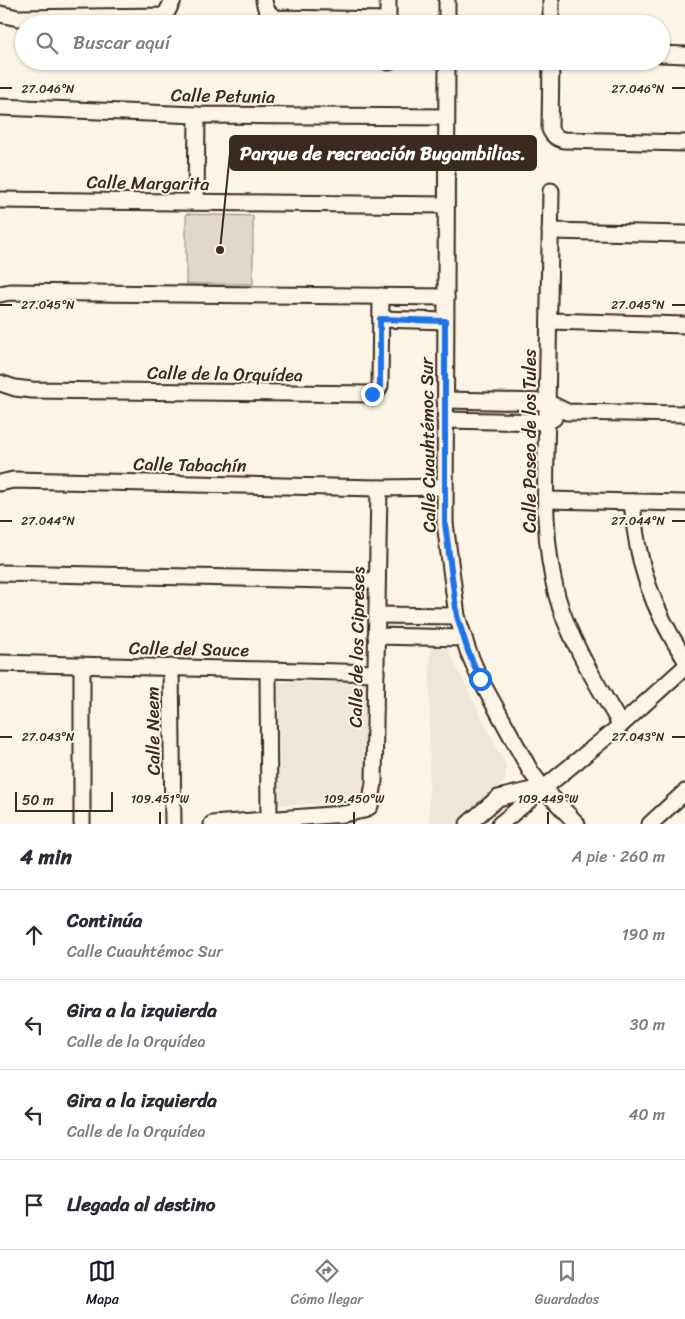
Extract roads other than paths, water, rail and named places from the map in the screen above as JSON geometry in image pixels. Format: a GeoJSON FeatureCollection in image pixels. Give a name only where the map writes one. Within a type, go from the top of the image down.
{"type":"FeatureCollection","features":[{"type":"Feature","properties":{"kind":"street"},"geometry":{"type":"LineString","coordinates":[[164,15],[166,14],[173,0]]}},
{"type":"Feature","properties":{"kind":"street"},"geometry":{"type":"LineString","coordinates":[[264,0],[269,15]]}},
{"type":"Feature","properties":{"kind":"street"},"geometry":{"type":"LineString","coordinates":[[388,0],[388,15]]}},
{"type":"Feature","properties":{"kind":"street"},"geometry":{"type":"LineString","coordinates":[[447,0],[447,15]]}},
{"type":"Feature","properties":{"kind":"street"},"geometry":{"type":"LineString","coordinates":[[551,15],[552,0]]}},
{"type":"Feature","properties":{"kind":"street"},"geometry":{"type":"LineString","coordinates":[[0,14],[15,17]]}},
{"type":"Feature","properties":{"kind":"street"},"geometry":{"type":"LineString","coordinates":[[670,54],[685,55]]}},
{"type":"Feature","properties":{"kind":"street","name":"Calle Cuauhtémoc Sur"},"geometry":{"type":"LineString","coordinates":[[447,70],[445,523],[457,616],[468,651],[480,679],[531,772],[543,788],[577,824]]}},
{"type":"Feature","properties":{"kind":"street"},"geometry":{"type":"LineString","coordinates":[[551,70],[550,128],[556,138],[564,140],[685,144]]}},
{"type":"Feature","properties":{"kind":"street","name":"Calle Petunia"},"geometry":{"type":"LineString","coordinates":[[0,107],[197,115],[446,117]]}},
{"type":"Feature","properties":{"kind":"street"},"geometry":{"type":"LineString","coordinates":[[196,202],[197,115]]}},
{"type":"Feature","properties":{"kind":"street","name":"Calle Paseo de los Tules"},"geometry":{"type":"LineString","coordinates":[[551,191],[546,500],[550,560],[557,598],[569,629],[585,662],[621,725]]}},
{"type":"Feature","properties":{"kind":"street","name":"Calle Margarita"},"geometry":{"type":"LineString","coordinates":[[0,200],[446,205]]}},
{"type":"Feature","properties":{"kind":"street"},"geometry":{"type":"LineString","coordinates":[[550,231],[685,234]]}},
{"type":"Feature","properties":{"kind":"street"},"geometry":{"type":"LineString","coordinates":[[0,294],[10,292],[446,297]]}},
{"type":"Feature","properties":{"kind":"street","name":"Calle de la Orquídea"},"geometry":{"type":"LineString","coordinates":[[0,383],[15,388],[32,390],[372,394],[377,392],[380,386],[381,296]]}},
{"type":"Feature","properties":{"kind":"street"},"geometry":{"type":"LineString","coordinates":[[380,319],[445,321]]}},
{"type":"Feature","properties":{"kind":"street"},"geometry":{"type":"LineString","coordinates":[[549,321],[685,325]]}},
{"type":"Feature","properties":{"kind":"street"},"geometry":{"type":"LineString","coordinates":[[445,400],[547,402],[567,412],[685,414]]}},
{"type":"Feature","properties":{"kind":"street"},"geometry":{"type":"LineString","coordinates":[[445,420],[547,422],[567,412]]}},
{"type":"Feature","properties":{"kind":"street","name":"Calle Tabachín"},"geometry":{"type":"LineString","coordinates":[[0,483],[13,480],[379,488],[445,487]]}},
{"type":"Feature","properties":{"kind":"street","name":"Calle de los Cipreses"},"geometry":{"type":"LineString","coordinates":[[269,819],[356,812],[370,806],[374,783],[379,488]]}},
{"type":"Feature","properties":{"kind":"street"},"geometry":{"type":"LineString","coordinates":[[546,500],[685,503]]}},
{"type":"Feature","properties":{"kind":"street"},"geometry":{"type":"LineString","coordinates":[[632,502],[637,544],[647,585],[662,620],[685,659]]}},
{"type":"Feature","properties":{"kind":"street"},"geometry":{"type":"LineString","coordinates":[[0,574],[377,581]]}},
{"type":"Feature","properties":{"kind":"street"},"geometry":{"type":"LineString","coordinates":[[377,616],[457,616]]}},
{"type":"Feature","properties":{"kind":"street"},"geometry":{"type":"LineString","coordinates":[[376,636],[464,638]]}},
{"type":"Feature","properties":{"kind":"street","name":"Calle del Sauce"},"geometry":{"type":"LineString","coordinates":[[0,663],[376,672]]}},
{"type":"Feature","properties":{"kind":"street"},"geometry":{"type":"LineString","coordinates":[[82,665],[82,824]]}},
{"type":"Feature","properties":{"kind":"street","name":"Calle Neem"},"geometry":{"type":"LineString","coordinates":[[171,667],[173,824]]}},
{"type":"Feature","properties":{"kind":"street"},"geometry":{"type":"LineString","coordinates":[[500,824],[621,725],[685,667]]}},
{"type":"Feature","properties":{"kind":"street"},"geometry":{"type":"LineString","coordinates":[[212,824],[269,819],[268,670]]}},
{"type":"Feature","properties":{"kind":"street"},"geometry":{"type":"LineString","coordinates":[[468,824],[498,798],[543,788]]}},
{"type":"Feature","properties":{"kind":"street"},"geometry":{"type":"LineString","coordinates":[[650,824],[685,792]]}},
{"type":"Feature","properties":{"kind":"place","name":"Parque de recreación Bugambilias."},"geometry":{"type":"Point","coordinates":[220,250]}}]}
